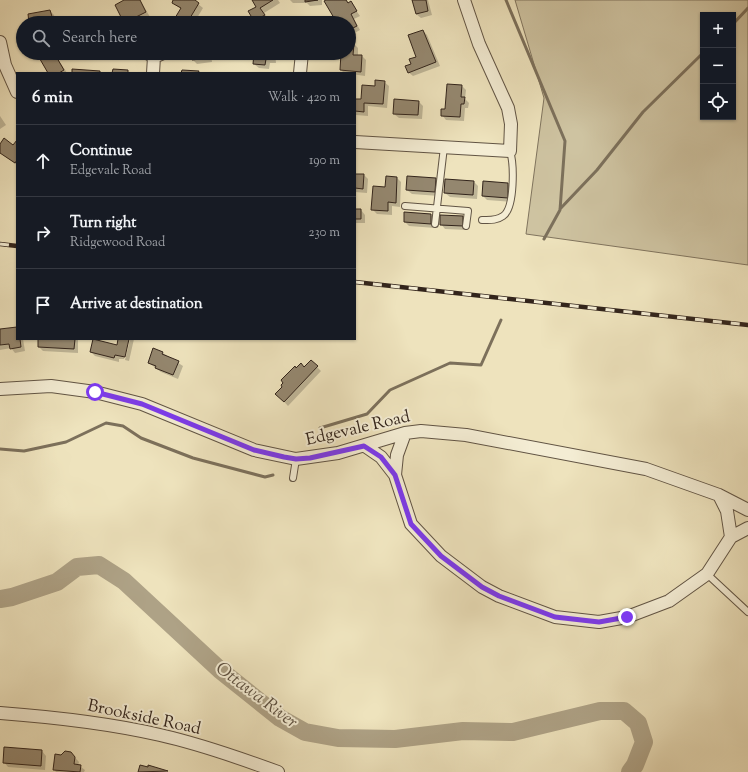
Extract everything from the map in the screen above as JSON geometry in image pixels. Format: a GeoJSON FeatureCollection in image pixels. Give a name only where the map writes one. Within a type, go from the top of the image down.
{"type":"FeatureCollection","features":[{"type":"Feature","properties":{"kind":"street"},"geometry":{"type":"LineString","coordinates":[[356,142],[510,151],[511,124],[508,108],[479,44],[464,0]]}},
{"type":"Feature","properties":{"kind":"street"},"geometry":{"type":"LineString","coordinates":[[0,42],[5,65],[16,90]]}},
{"type":"Feature","properties":{"kind":"street"},"geometry":{"type":"LineString","coordinates":[[153,72],[154,60]]}},
{"type":"Feature","properties":{"kind":"street"},"geometry":{"type":"LineString","coordinates":[[300,72],[301,60]]}},
{"type":"Feature","properties":{"kind":"street","name":"Edgevale Road"},"geometry":{"type":"LineString","coordinates":[[0,390],[51,386],[95,392],[142,404],[254,450],[296,459],[338,453],[405,433],[421,431],[466,435],[646,469],[719,495],[748,510]]}},
{"type":"Feature","properties":{"kind":"street"},"geometry":{"type":"LineString","coordinates":[[395,475],[397,455],[405,433]]}},
{"type":"Feature","properties":{"kind":"street"},"geometry":{"type":"LineString","coordinates":[[364,446],[381,457],[395,475],[411,524],[441,556],[482,587],[499,596],[544,613],[568,619],[599,622],[627,617],[669,601],[706,574],[731,537],[748,528]]}},
{"type":"Feature","properties":{"kind":"street"},"geometry":{"type":"LineString","coordinates":[[719,495],[727,511],[731,537]]}},
{"type":"Feature","properties":{"kind":"street","name":"Brookside Road"},"geometry":{"type":"LineString","coordinates":[[0,713],[118,727],[160,735],[224,753],[278,772]]}},
{"type":"Feature","properties":{"kind":"lane"},"geometry":{"type":"LineString","coordinates":[[435,224],[444,147]]}},
{"type":"Feature","properties":{"kind":"lane"},"geometry":{"type":"LineString","coordinates":[[482,220],[496,220],[504,216],[509,207],[512,198],[512,158],[510,151]]}},
{"type":"Feature","properties":{"kind":"lane"},"geometry":{"type":"LineString","coordinates":[[405,206],[468,211],[466,226]]}},
{"type":"Feature","properties":{"kind":"lane"},"geometry":{"type":"LineString","coordinates":[[293,478],[296,459]]}},
{"type":"Feature","properties":{"kind":"lane"},"geometry":{"type":"LineString","coordinates":[[706,574],[748,612]]}},
{"type":"Feature","properties":{"kind":"shaded area"},"geometry":{"type":"Polygon","coordinates":[[[515,0],[748,0],[748,265],[526,234],[544,98],[515,0]]]}},
{"type":"Feature","properties":{"kind":"building"},"geometry":{"type":"Polygon","coordinates":[[[124,0],[140,0],[146,12],[138,16],[120,16],[115,5],[124,0]]]}},
{"type":"Feature","properties":{"kind":"building"},"geometry":{"type":"Polygon","coordinates":[[[173,0],[195,0],[199,3],[191,16],[176,16],[181,8],[172,3],[173,0]]]}},
{"type":"Feature","properties":{"kind":"building"},"geometry":{"type":"Polygon","coordinates":[[[252,0],[273,0],[260,8],[265,15],[263,16],[251,16],[248,11],[256,7],[252,0]]]}},
{"type":"Feature","properties":{"kind":"building"},"geometry":{"type":"Polygon","coordinates":[[[305,0],[318,0],[305,2],[305,0]]]}},
{"type":"Feature","properties":{"kind":"building"},"geometry":{"type":"Polygon","coordinates":[[[346,0],[348,3],[351,1],[357,11],[351,14],[352,16],[333,16],[324,1],[346,0]]]}},
{"type":"Feature","properties":{"kind":"building"},"geometry":{"type":"Polygon","coordinates":[[[412,0],[426,0],[428,11],[416,14],[412,0]]]}},
{"type":"Feature","properties":{"kind":"building"},"geometry":{"type":"Polygon","coordinates":[[[50,10],[52,16],[28,16],[28,14],[50,10]]]}},
{"type":"Feature","properties":{"kind":"building"},"geometry":{"type":"Polygon","coordinates":[[[423,30],[436,62],[408,73],[405,66],[411,64],[409,59],[416,57],[408,35],[423,30]]]}},
{"type":"Feature","properties":{"kind":"building"},"geometry":{"type":"Polygon","coordinates":[[[356,55],[362,55],[361,72],[340,70],[341,60],[356,60],[356,55]]]}},
{"type":"Feature","properties":{"kind":"building"},"geometry":{"type":"Polygon","coordinates":[[[40,60],[58,60],[64,70],[61,72],[47,72],[40,60]]]}},
{"type":"Feature","properties":{"kind":"building"},"geometry":{"type":"Polygon","coordinates":[[[253,60],[266,60],[265,65],[253,64],[253,60]]]}},
{"type":"Feature","properties":{"kind":"building"},"geometry":{"type":"Polygon","coordinates":[[[72,69],[100,71],[100,72],[72,72],[72,69]]]}},
{"type":"Feature","properties":{"kind":"building"},"geometry":{"type":"Polygon","coordinates":[[[113,69],[128,70],[128,72],[112,72],[113,69]]]}},
{"type":"Feature","properties":{"kind":"building"},"geometry":{"type":"Polygon","coordinates":[[[182,70],[199,71],[198,72],[181,72],[182,70]]]}},
{"type":"Feature","properties":{"kind":"building"},"geometry":{"type":"Polygon","coordinates":[[[375,80],[385,81],[383,104],[364,103],[364,112],[356,111],[356,99],[361,99],[362,85],[375,86],[375,80]]]}},
{"type":"Feature","properties":{"kind":"building"},"geometry":{"type":"Polygon","coordinates":[[[447,84],[462,85],[461,97],[465,97],[464,104],[461,104],[460,117],[441,116],[441,109],[445,109],[447,84]]]}},
{"type":"Feature","properties":{"kind":"building"},"geometry":{"type":"Polygon","coordinates":[[[394,99],[419,101],[418,115],[393,114],[394,99]]]}},
{"type":"Feature","properties":{"kind":"building"},"geometry":{"type":"Polygon","coordinates":[[[4,138],[13,145],[16,141],[15,163],[0,153],[0,144],[4,138]]]}},
{"type":"Feature","properties":{"kind":"building"},"geometry":{"type":"Polygon","coordinates":[[[356,174],[364,174],[363,189],[356,188],[356,174]]]}},
{"type":"Feature","properties":{"kind":"building"},"geometry":{"type":"Polygon","coordinates":[[[386,176],[397,177],[396,203],[388,202],[388,211],[371,210],[373,186],[385,187],[386,176]]]}},
{"type":"Feature","properties":{"kind":"building"},"geometry":{"type":"Polygon","coordinates":[[[407,176],[436,178],[435,192],[406,190],[407,176]]]}},
{"type":"Feature","properties":{"kind":"building"},"geometry":{"type":"Polygon","coordinates":[[[445,179],[474,181],[473,195],[444,193],[445,179]]]}},
{"type":"Feature","properties":{"kind":"building"},"geometry":{"type":"Polygon","coordinates":[[[483,181],[508,183],[508,198],[482,196],[483,181]]]}},
{"type":"Feature","properties":{"kind":"building"},"geometry":{"type":"Polygon","coordinates":[[[356,209],[361,209],[361,219],[356,219],[356,209]]]}},
{"type":"Feature","properties":{"kind":"building"},"geometry":{"type":"Polygon","coordinates":[[[404,212],[431,214],[431,224],[404,222],[404,212]]]}},
{"type":"Feature","properties":{"kind":"building"},"geometry":{"type":"Polygon","coordinates":[[[440,215],[463,216],[463,226],[440,225],[440,215]]]}},
{"type":"Feature","properties":{"kind":"building"},"geometry":{"type":"Polygon","coordinates":[[[16,327],[16,340],[20,340],[21,347],[10,349],[9,344],[0,345],[0,329],[16,327]]]}},
{"type":"Feature","properties":{"kind":"building"},"geometry":{"type":"Polygon","coordinates":[[[38,340],[75,340],[74,349],[38,347],[38,340]]]}},
{"type":"Feature","properties":{"kind":"building"},"geometry":{"type":"Polygon","coordinates":[[[93,340],[117,345],[118,340],[129,340],[125,357],[115,355],[114,358],[90,352],[93,340]]]}},
{"type":"Feature","properties":{"kind":"building"},"geometry":{"type":"Polygon","coordinates":[[[153,348],[163,352],[162,354],[179,361],[173,375],[155,368],[156,366],[148,363],[153,348]]]}},
{"type":"Feature","properties":{"kind":"building"},"geometry":{"type":"Polygon","coordinates":[[[311,360],[318,366],[284,402],[275,394],[282,387],[281,385],[283,383],[281,380],[295,366],[296,368],[301,363],[304,367],[311,360]]]}},
{"type":"Feature","properties":{"kind":"building"},"geometry":{"type":"Polygon","coordinates":[[[4,747],[42,750],[41,766],[3,763],[4,747]]]}},
{"type":"Feature","properties":{"kind":"building"},"geometry":{"type":"Polygon","coordinates":[[[65,751],[71,752],[75,757],[74,764],[81,765],[80,772],[53,770],[55,754],[61,755],[65,751]]]}},
{"type":"Feature","properties":{"kind":"building"},"geometry":{"type":"Polygon","coordinates":[[[140,765],[148,767],[148,765],[168,771],[138,772],[140,765]]]}},
{"type":"Feature","properties":{"kind":"waterway"},"geometry":{"type":"LineString","coordinates":[[506,0],[565,141],[560,210],[544,239]]}},
{"type":"Feature","properties":{"kind":"waterway"},"geometry":{"type":"LineString","coordinates":[[736,21],[748,8]]}},
{"type":"Feature","properties":{"kind":"waterway"},"geometry":{"type":"LineString","coordinates":[[560,209],[597,170],[643,112],[700,56]]}},
{"type":"Feature","properties":{"kind":"waterway"},"geometry":{"type":"LineString","coordinates":[[320,428],[367,414],[390,390],[450,363],[481,365],[501,320]]}},
{"type":"Feature","properties":{"kind":"waterway"},"geometry":{"type":"LineString","coordinates":[[0,449],[24,451],[66,442],[106,423],[123,426],[141,438],[193,458],[265,477],[273,475]]}},
{"type":"Feature","properties":{"kind":"waterway","name":"Ottawa River"},"geometry":{"type":"LineString","coordinates":[[0,599],[12,597],[57,582],[77,567],[99,565],[124,581],[220,670],[280,718],[305,732],[338,738],[395,739],[463,731],[513,732],[600,711],[624,711],[638,723],[644,742],[635,765],[630,772]]}},
{"type":"Feature","properties":{"kind":"railway"},"geometry":{"type":"LineString","coordinates":[[0,244],[16,246]]}},
{"type":"Feature","properties":{"kind":"railway"},"geometry":{"type":"LineString","coordinates":[[356,282],[748,325]]}},
{"type":"Feature","properties":{"kind":"route"},"geometry":{"type":"LineString","coordinates":[[95,392],[142,404],[231,439],[254,450],[284,457],[296,459],[310,458],[364,446],[381,457],[395,475],[411,524],[441,556],[482,587],[499,596],[555,617],[599,622],[627,617]]}}]}
